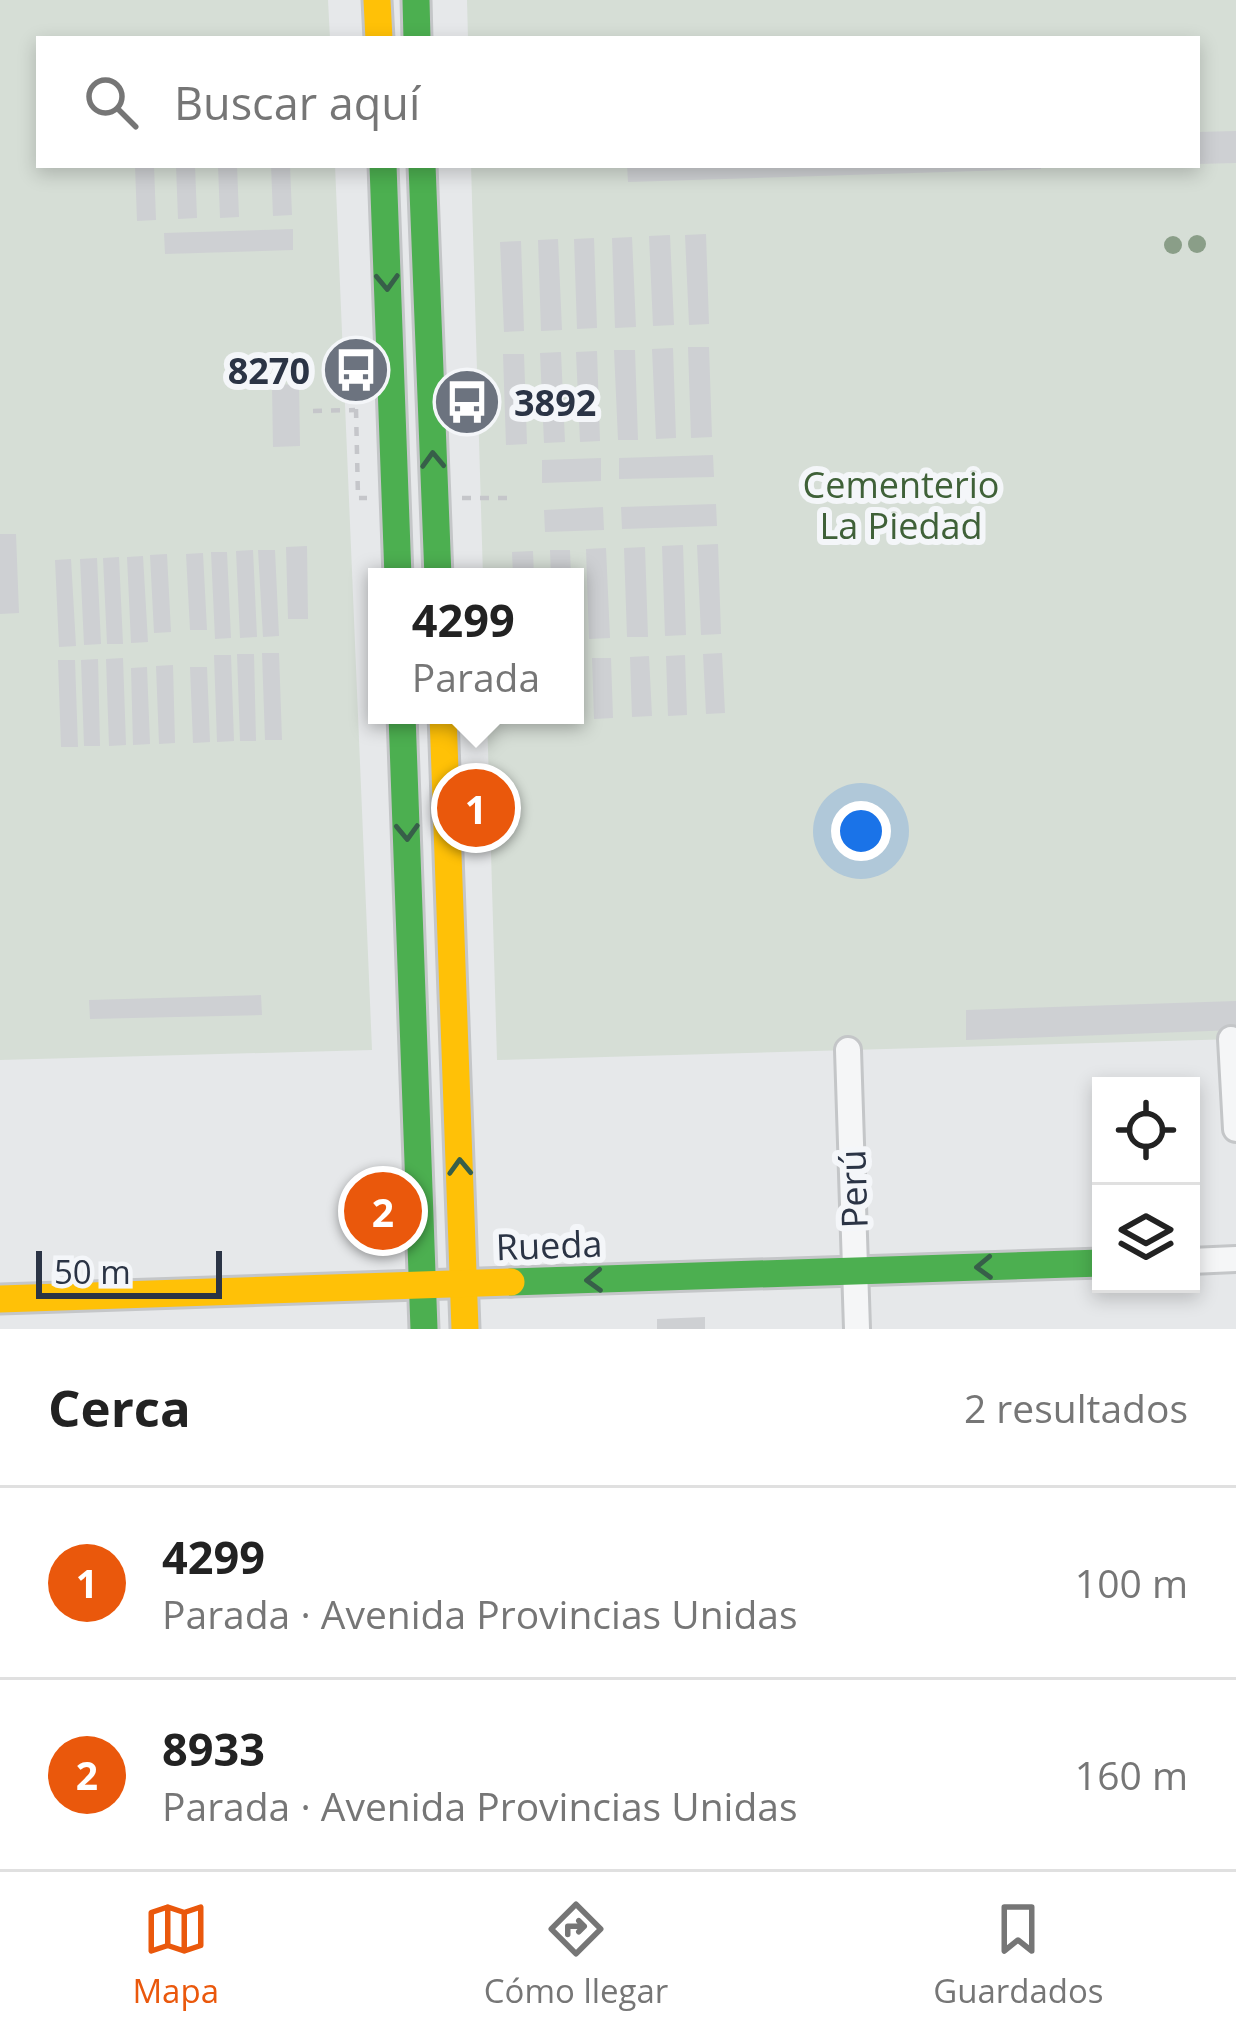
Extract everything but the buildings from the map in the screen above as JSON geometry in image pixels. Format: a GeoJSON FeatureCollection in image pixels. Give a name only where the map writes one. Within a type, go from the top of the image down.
{"type":"FeatureCollection","features":[{"type":"Feature","properties":{"kind":"main road"},"geometry":{"type":"LineString","coordinates":[[377,0],[379,36]]}},
{"type":"Feature","properties":{"kind":"main road"},"geometry":{"type":"LineString","coordinates":[[416,0],[417,36]]}},
{"type":"Feature","properties":{"kind":"main road"},"geometry":{"type":"LineString","coordinates":[[383,168],[398,568]]}},
{"type":"Feature","properties":{"kind":"main road"},"geometry":{"type":"LineString","coordinates":[[422,168],[438,568]]}},
{"type":"Feature","properties":{"kind":"main road"},"geometry":{"type":"LineString","coordinates":[[403,724],[424,1329]]}},
{"type":"Feature","properties":{"kind":"main road"},"geometry":{"type":"LineString","coordinates":[[443,724],[465,1329]]}},
{"type":"Feature","properties":{"kind":"main road","name":"Rueda"},"geometry":{"type":"LineString","coordinates":[[0,1299],[1092,1264]]}},
{"type":"Feature","properties":{"kind":"street"},"geometry":{"type":"LineString","coordinates":[[1232,1039],[1236,1129]]}},
{"type":"Feature","properties":{"kind":"street","name":"Perú"},"geometry":{"type":"LineString","coordinates":[[848,1050],[857,1329]]}},
{"type":"Feature","properties":{"kind":"street"},"geometry":{"type":"LineString","coordinates":[[1200,1261],[1236,1259]]}},
{"type":"Feature","properties":{"kind":"path"},"geometry":{"type":"LineString","coordinates":[[313,411],[392,408]]}},
{"type":"Feature","properties":{"kind":"path"},"geometry":{"type":"LineString","coordinates":[[496,498],[516,498]]}},
{"type":"Feature","properties":{"kind":"green space"},"geometry":{"type":"Polygon","coordinates":[[[0,0],[328,0],[330,36],[36,36],[36,168],[335,168],[372,1050],[0,1060],[0,0]]]}},
{"type":"Feature","properties":{"kind":"green space","name":"Cementerio La Piedad"},"geometry":{"type":"Polygon","coordinates":[[[467,0],[1236,0],[1236,1039],[497,1060],[487,724],[584,724],[584,568],[483,568],[471,168],[1200,168],[1200,36],[468,36],[467,0]]]}},
{"type":"Feature","properties":{"kind":"traffic: fast"},"geometry":{"type":"LineString","coordinates":[[416,0],[417,36]]}},
{"type":"Feature","properties":{"kind":"traffic: fast"},"geometry":{"type":"LineString","coordinates":[[383,168],[398,568]]}},
{"type":"Feature","properties":{"kind":"traffic: fast"},"geometry":{"type":"LineString","coordinates":[[422,168],[438,568]]}},
{"type":"Feature","properties":{"kind":"traffic: fast"},"geometry":{"type":"LineString","coordinates":[[402,724],[424,1329]]}},
{"type":"Feature","properties":{"kind":"traffic: fast"},"geometry":{"type":"LineString","coordinates":[[511,1282],[1092,1263]]}},
{"type":"Feature","properties":{"kind":"traffic: slow"},"geometry":{"type":"LineString","coordinates":[[377,0],[379,36]]}},
{"type":"Feature","properties":{"kind":"traffic: slow"},"geometry":{"type":"LineString","coordinates":[[443,724],[465,1329]]}},
{"type":"Feature","properties":{"kind":"traffic: slow"},"geometry":{"type":"LineString","coordinates":[[0,1299],[511,1282]]}},
{"type":"Feature","properties":{"kind":"place","name":"8270"},"geometry":{"type":"Point","coordinates":[356,370]}},
{"type":"Feature","properties":{"kind":"place","name":"3892"},"geometry":{"type":"Point","coordinates":[467,402]}},
{"type":"Feature","properties":{"kind":"place","name":"4299"},"geometry":{"type":"Point","coordinates":[476,808]}},
{"type":"Feature","properties":{"kind":"place","name":"8933"},"geometry":{"type":"Point","coordinates":[383,1211]}}]}
